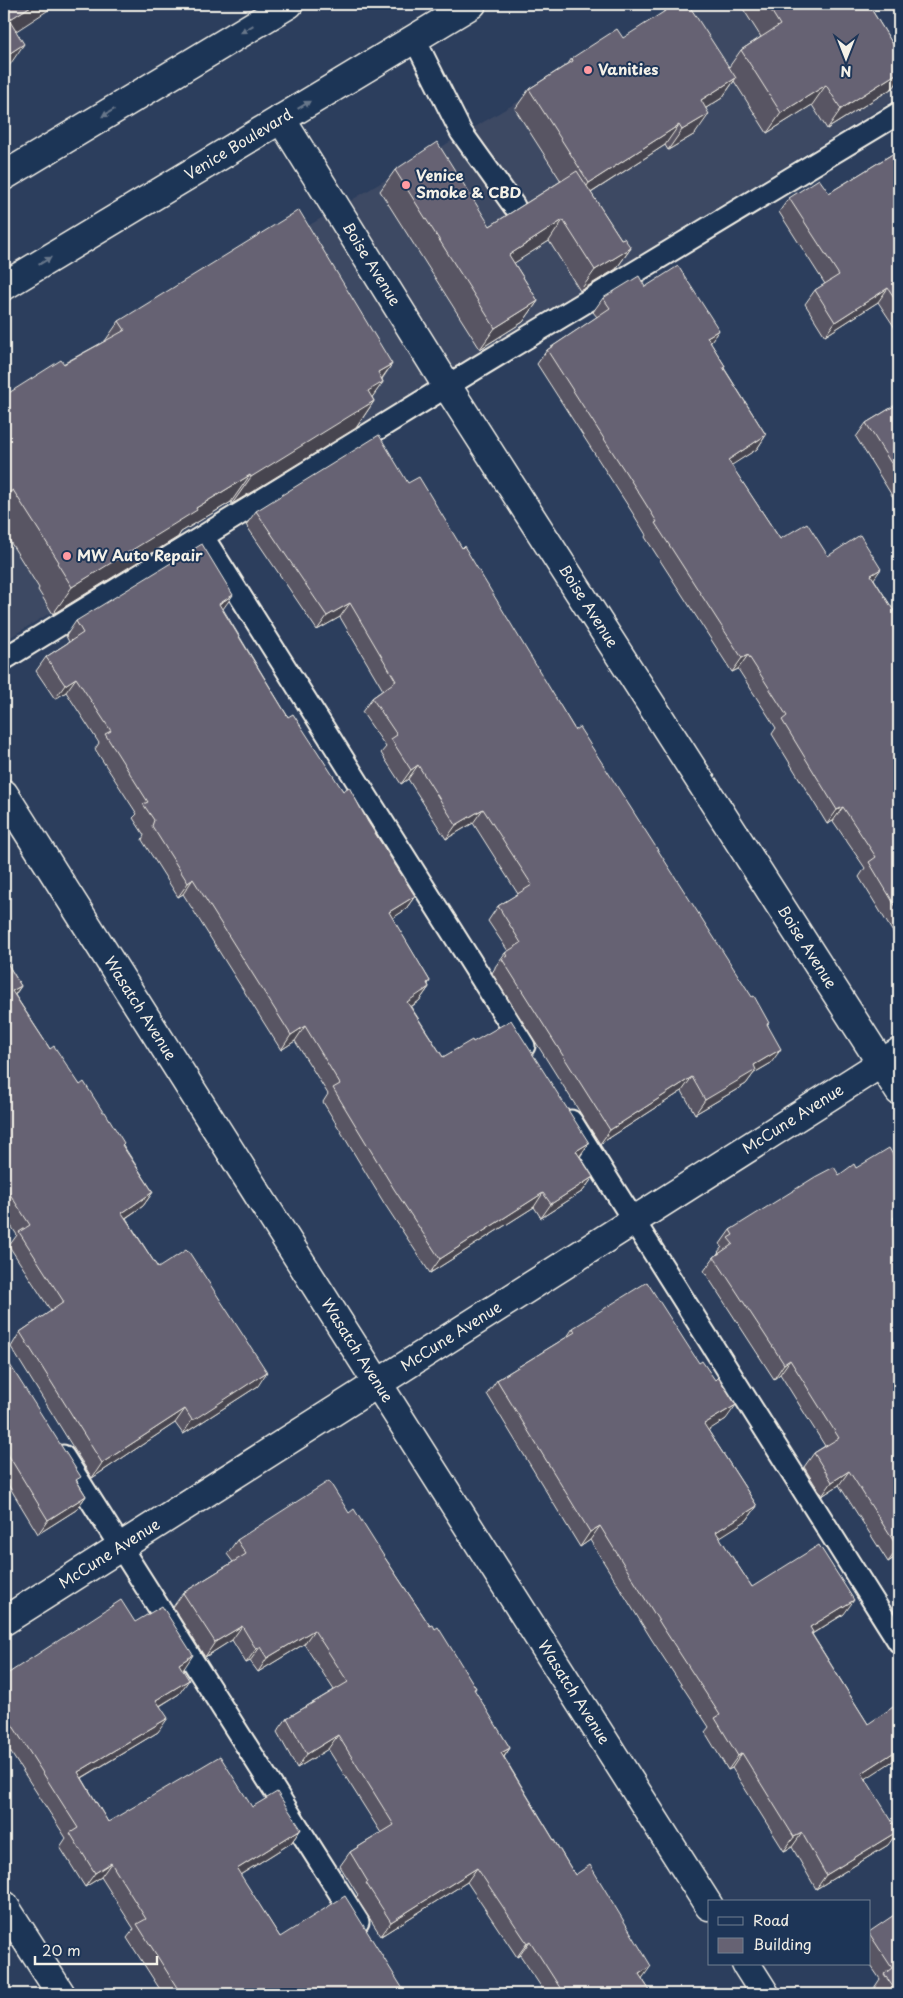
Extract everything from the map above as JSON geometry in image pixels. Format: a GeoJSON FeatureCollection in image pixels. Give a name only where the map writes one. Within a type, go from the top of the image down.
{"type":"FeatureCollection","features":[{"type":"Feature","properties":{"kind":"street"},"geometry":{"type":"LineString","coordinates":[[4,176],[289,4]]}},
{"type":"Feature","properties":{"kind":"street","name":"Venice Boulevard"},"geometry":{"type":"LineString","coordinates":[[4,286],[472,4]]}},
{"type":"Feature","properties":{"kind":"street","name":"Boise Avenue"},"geometry":{"type":"LineString","coordinates":[[281,119],[447,386],[890,1058],[899,1091]]}},
{"type":"Feature","properties":{"kind":"street","name":"Wasatch Avenue"},"geometry":{"type":"LineString","coordinates":[[4,794],[708,1904]]}},
{"type":"Feature","properties":{"kind":"street","name":"McCune Avenue"},"geometry":{"type":"LineString","coordinates":[[4,1621],[890,1058]]}},
{"type":"Feature","properties":{"kind":"street"},"geometry":{"type":"LineString","coordinates":[[4,1904],[61,1994]]}},
{"type":"Feature","properties":{"kind":"street"},"geometry":{"type":"LineString","coordinates":[[747,1966],[765,1994]]}},
{"type":"Feature","properties":{"kind":"lane"},"geometry":{"type":"LineString","coordinates":[[414,38],[460,132],[514,206]]}},
{"type":"Feature","properties":{"kind":"lane"},"geometry":{"type":"LineString","coordinates":[[4,659],[447,386],[899,113]]}},
{"type":"Feature","properties":{"kind":"lane"},"geometry":{"type":"LineString","coordinates":[[203,537],[534,1061]]}},
{"type":"Feature","properties":{"kind":"lane"},"geometry":{"type":"LineString","coordinates":[[560,1104],[899,1642]]}},
{"type":"Feature","properties":{"kind":"lane"},"geometry":{"type":"LineString","coordinates":[[55,1443],[367,1936]]}},
{"type":"Feature","properties":{"kind":"shaded area"},"geometry":{"type":"Polygon","coordinates":[[[683,4],[861,4],[899,69],[899,97],[4,641],[4,406],[683,4]]]}},
{"type":"Feature","properties":{"kind":"building"},"geometry":{"type":"Polygon","coordinates":[[[4,4],[34,4],[9,20],[24,44],[4,57],[4,4]]]}},
{"type":"Feature","properties":{"kind":"building"},"geometry":{"type":"Polygon","coordinates":[[[676,4],[688,4],[736,78],[701,100],[709,114],[682,130],[679,125],[589,183],[529,89],[573,61],[572,58],[617,29],[623,38],[676,4]]]}},
{"type":"Feature","properties":{"kind":"building"},"geometry":{"type":"Polygon","coordinates":[[[767,4],[868,4],[899,54],[899,72],[841,109],[826,85],[781,113],[741,50],[780,25],[767,4]]]}},
{"type":"Feature","properties":{"kind":"building"},"geometry":{"type":"Polygon","coordinates":[[[437,142],[490,226],[577,171],[621,239],[624,238],[631,248],[595,270],[563,220],[509,255],[538,301],[495,328],[395,170],[437,142]]]}},
{"type":"Feature","properties":{"kind":"building"},"geometry":{"type":"Polygon","coordinates":[[[899,150],[899,305],[888,288],[835,322],[815,290],[839,275],[789,198],[819,179],[829,193],[899,150]]]}},
{"type":"Feature","properties":{"kind":"building"},"geometry":{"type":"Polygon","coordinates":[[[299,210],[392,364],[378,372],[383,382],[368,391],[374,401],[251,477],[250,475],[196,508],[197,510],[72,587],[57,563],[59,562],[13,490],[4,496],[4,396],[61,360],[64,364],[125,330],[119,321],[299,210]]]}},
{"type":"Feature","properties":{"kind":"building"},"geometry":{"type":"Polygon","coordinates":[[[678,266],[719,330],[707,337],[725,366],[723,367],[766,435],[728,460],[780,539],[807,523],[828,556],[860,535],[881,569],[871,575],[899,619],[899,912],[869,862],[876,857],[843,807],[837,810],[782,720],[787,716],[748,655],[742,658],[547,350],[610,308],[603,298],[639,276],[645,287],[678,266]]]}},
{"type":"Feature","properties":{"kind":"building"},"geometry":{"type":"Polygon","coordinates":[[[899,403],[899,476],[866,423],[899,403]]]}},
{"type":"Feature","properties":{"kind":"building"},"geometry":{"type":"Polygon","coordinates":[[[379,435],[408,483],[419,477],[462,548],[464,546],[575,730],[579,727],[752,997],[754,996],[769,1023],[767,1024],[781,1049],[754,1065],[756,1070],[705,1100],[692,1077],[610,1130],[502,959],[507,956],[505,953],[521,943],[498,906],[532,885],[483,809],[456,825],[418,765],[411,770],[391,739],[397,735],[372,698],[396,681],[350,603],[327,616],[256,511],[379,435]]]}},
{"type":"Feature","properties":{"kind":"building"},"geometry":{"type":"Polygon","coordinates":[[[202,544],[233,595],[219,604],[288,717],[293,714],[343,791],[349,787],[368,822],[415,896],[389,912],[430,981],[427,983],[429,987],[407,1002],[443,1057],[511,1020],[589,1143],[576,1151],[593,1177],[551,1204],[543,1193],[440,1259],[394,1189],[333,1088],[340,1084],[305,1026],[291,1035],[193,879],[188,883],[152,826],[154,820],[143,804],[148,802],[105,734],[111,731],[76,678],[65,685],[46,657],[83,633],[76,621],[202,544]]]}},
{"type":"Feature","properties":{"kind":"building"},"geometry":{"type":"Polygon","coordinates":[[[4,958],[21,986],[12,991],[50,1049],[54,1046],[80,1085],[84,1082],[103,1112],[105,1112],[124,1143],[122,1145],[153,1192],[122,1213],[158,1268],[186,1250],[189,1252],[267,1372],[195,1419],[192,1420],[185,1409],[102,1463],[20,1332],[64,1302],[19,1232],[30,1225],[4,1185],[4,958]]]}},
{"type":"Feature","properties":{"kind":"building"},"geometry":{"type":"Polygon","coordinates":[[[889,1148],[899,1165],[899,1214],[893,1218],[899,1228],[898,1548],[849,1471],[832,1482],[814,1453],[839,1438],[790,1360],[784,1364],[714,1257],[733,1244],[728,1238],[733,1235],[730,1230],[815,1177],[834,1167],[839,1175],[854,1164],[856,1168],[889,1148]]]}},
{"type":"Feature","properties":{"kind":"building"},"geometry":{"type":"Polygon","coordinates":[[[647,1282],[699,1363],[702,1361],[715,1380],[718,1377],[736,1405],[704,1424],[757,1506],[716,1532],[752,1587],[819,1545],[854,1600],[810,1627],[813,1632],[811,1633],[868,1724],[899,1703],[899,1749],[862,1773],[898,1831],[826,1875],[802,1833],[794,1837],[742,1753],[738,1756],[715,1718],[720,1715],[600,1526],[590,1532],[497,1380],[575,1332],[573,1328],[647,1282]]]}},
{"type":"Feature","properties":{"kind":"building"},"geometry":{"type":"Polygon","coordinates":[[[5,1357],[81,1477],[76,1480],[86,1496],[48,1520],[4,1448],[5,1357]]]}},
{"type":"Feature","properties":{"kind":"building"},"geometry":{"type":"Polygon","coordinates":[[[329,1481],[349,1513],[354,1509],[430,1626],[433,1625],[435,1629],[438,1627],[510,1748],[501,1753],[575,1875],[590,1865],[651,1966],[639,1974],[652,1994],[564,1994],[530,1941],[527,1943],[477,1868],[391,1922],[366,1883],[368,1882],[350,1852],[394,1825],[338,1735],[307,1754],[287,1718],[348,1682],[314,1630],[267,1658],[260,1647],[256,1649],[242,1626],[215,1642],[183,1593],[246,1554],[237,1540],[329,1481]]]}},
{"type":"Feature","properties":{"kind":"building"},"geometry":{"type":"Polygon","coordinates":[[[121,1600],[135,1622],[162,1606],[193,1655],[179,1664],[189,1680],[156,1700],[168,1718],[78,1772],[108,1822],[220,1756],[252,1807],[277,1792],[301,1829],[237,1869],[280,1937],[345,1896],[406,1994],[181,1994],[137,1924],[146,1919],[111,1863],[95,1873],[70,1833],[78,1828],[4,1712],[4,1676],[121,1600]]]}},
{"type":"Feature","properties":{"kind":"building"},"geometry":{"type":"Polygon","coordinates":[[[894,1915],[899,1922],[899,1994],[884,1974],[892,1968],[870,1935],[870,1931],[894,1915]]]}},
{"type":"Feature","properties":{"kind":"place","name":"Vanities"},"geometry":{"type":"Point","coordinates":[588,70]}},
{"type":"Feature","properties":{"kind":"place","name":"Venice Smoke & CBD"},"geometry":{"type":"Point","coordinates":[406,185]}},
{"type":"Feature","properties":{"kind":"place","name":"MW Auto Repair"},"geometry":{"type":"Point","coordinates":[67,556]}}]}
